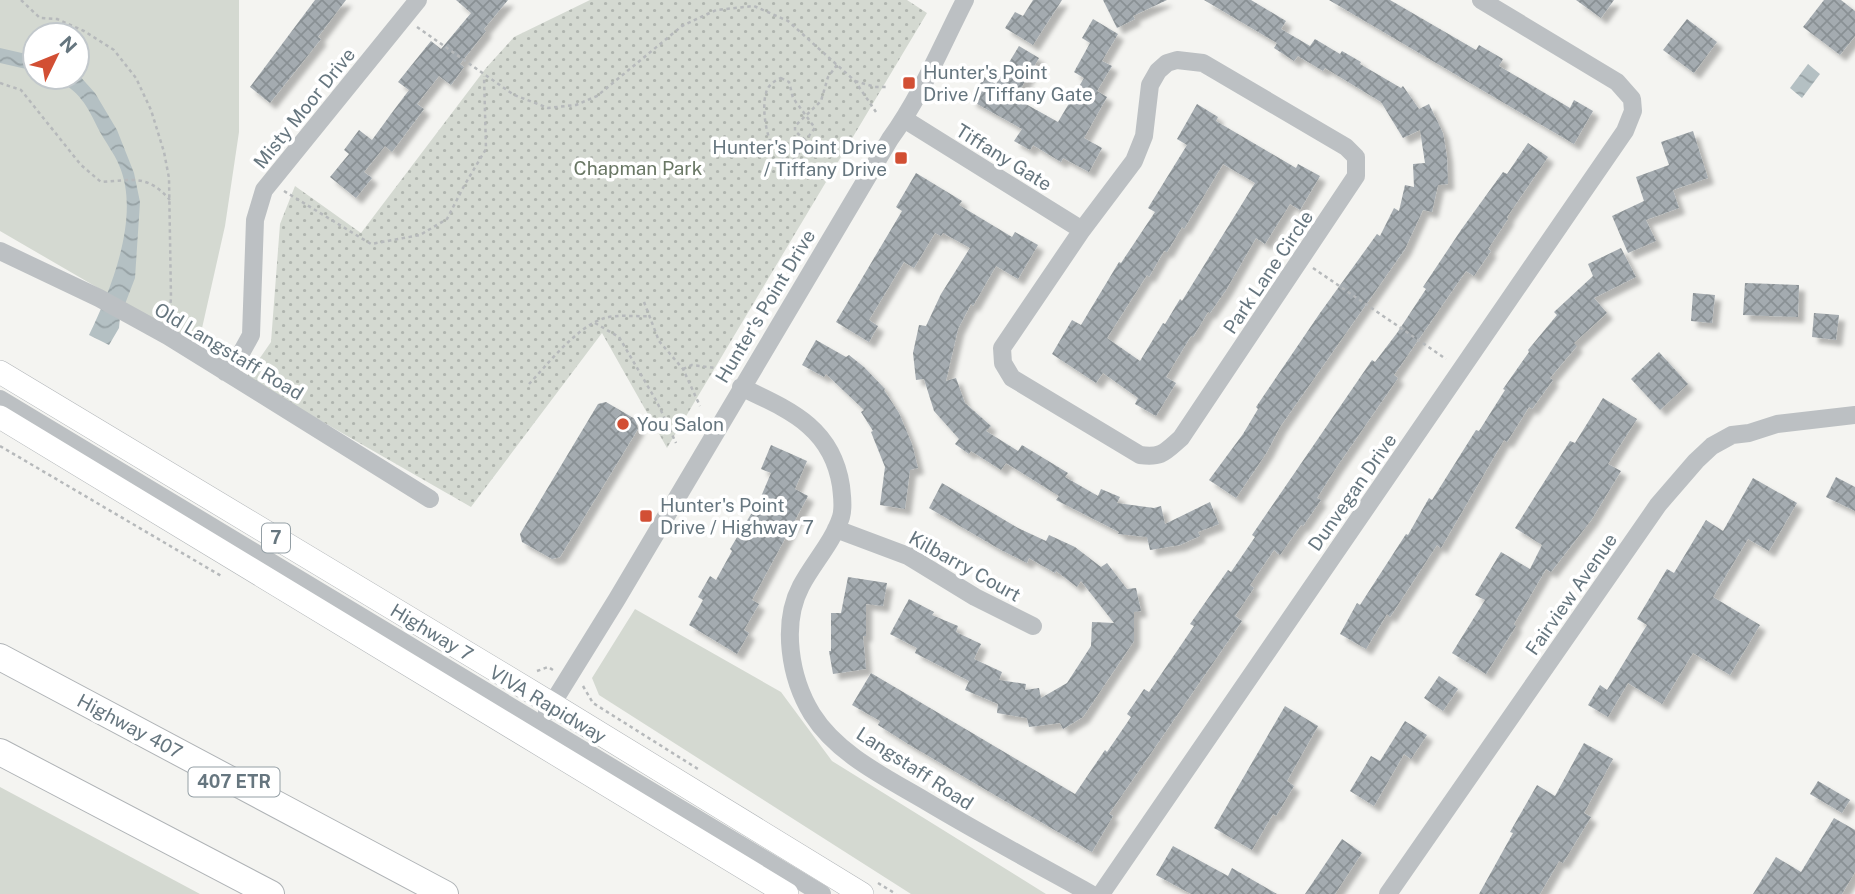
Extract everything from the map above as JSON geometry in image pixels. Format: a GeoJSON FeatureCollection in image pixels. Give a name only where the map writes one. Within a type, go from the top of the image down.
{"type":"FeatureCollection","features":[{"type":"Feature","properties":{"kind":"highway","name":"Highway 407"},"geometry":{"type":"LineString","coordinates":[[0,657],[445,894]]}},
{"type":"Feature","properties":{"kind":"highway"},"geometry":{"type":"LineString","coordinates":[[1,752],[271,894]]}},
{"type":"Feature","properties":{"kind":"main road","name":"Highway 7"},"geometry":{"type":"LineString","coordinates":[[0,372],[540,722],[787,894]]}},
{"type":"Feature","properties":{"kind":"main road","name":"Highway 7"},"geometry":{"type":"LineString","coordinates":[[0,417],[540,722],[862,894]]}},
{"type":"Feature","properties":{"kind":"street","name":"Misty Moor Drive"},"geometry":{"type":"LineString","coordinates":[[225,372],[240,355],[251,335],[255,220],[264,190],[418,0]]}},
{"type":"Feature","properties":{"kind":"street","name":"Hunter's Point Drive"},"geometry":{"type":"LineString","coordinates":[[540,722],[617,599],[741,387],[904,119],[948,38],[965,0]]}},
{"type":"Feature","properties":{"kind":"street","name":"Dunvegan Drive"},"geometry":{"type":"LineString","coordinates":[[1101,894],[1625,131],[1633,111],[1632,99],[1617,82],[1481,0]]}},
{"type":"Feature","properties":{"kind":"street","name":"Park Lane Circle"},"geometry":{"type":"LineString","coordinates":[[1177,60],[1203,63],[1346,147],[1356,157],[1356,176],[1350,188],[1181,438],[1156,457],[1140,455],[1012,378],[1003,363],[1002,348],[1006,341],[1082,230],[1134,161],[1147,120],[1150,85],[1158,71],[1167,63],[1177,60]]}},
{"type":"Feature","properties":{"kind":"street","name":"Tiffany Gate"},"geometry":{"type":"LineString","coordinates":[[904,119],[1082,230]]}},
{"type":"Feature","properties":{"kind":"street","name":"Old Langstaff Road"},"geometry":{"type":"LineString","coordinates":[[0,251],[99,298],[167,336],[430,499]]}},
{"type":"Feature","properties":{"kind":"street","name":"Langstaff Road"},"geometry":{"type":"LineString","coordinates":[[741,387],[804,421],[820,436],[833,454],[843,500],[842,514],[836,529],[800,588],[792,615],[790,645],[794,671],[811,712],[825,731],[843,748],[880,774],[975,831],[1091,894]]}},
{"type":"Feature","properties":{"kind":"street","name":"VIVA Rapidway"},"geometry":{"type":"LineString","coordinates":[[0,399],[822,894]]}},
{"type":"Feature","properties":{"kind":"street","name":"Fairview Avenue"},"geometry":{"type":"LineString","coordinates":[[1388,894],[1651,515],[1696,461],[1712,446],[1732,435],[1777,424],[1855,415]]}},
{"type":"Feature","properties":{"kind":"street","name":"Kilbarry Court"},"geometry":{"type":"LineString","coordinates":[[836,529],[908,556],[975,597],[1033,626]]}},
{"type":"Feature","properties":{"kind":"path"},"geometry":{"type":"LineString","coordinates":[[21,0],[40,18],[57,19],[114,50],[136,78],[151,110],[164,152],[170,201],[171,298],[167,336]]}},
{"type":"Feature","properties":{"kind":"path"},"geometry":{"type":"LineString","coordinates":[[405,18],[514,95],[548,108],[576,105],[597,96],[682,26],[716,10],[754,6],[788,21],[855,81],[876,113]]}},
{"type":"Feature","properties":{"kind":"path"},"geometry":{"type":"LineString","coordinates":[[805,140],[795,131],[795,126],[821,101],[828,77],[837,64]]}},
{"type":"Feature","properties":{"kind":"path"},"geometry":{"type":"LineString","coordinates":[[271,182],[371,244],[420,235],[447,219],[486,149],[484,76]]}},
{"type":"Feature","properties":{"kind":"path"},"geometry":{"type":"LineString","coordinates":[[781,78],[789,82],[793,98],[814,128],[805,140],[804,147],[792,161],[781,157],[775,150],[764,122],[765,93],[772,83],[781,78]]}},
{"type":"Feature","properties":{"kind":"path"},"geometry":{"type":"LineString","coordinates":[[855,81],[888,87]]}},
{"type":"Feature","properties":{"kind":"path"},"geometry":{"type":"LineString","coordinates":[[0,83],[21,90],[81,165],[102,182],[143,179],[159,187],[170,201]]}},
{"type":"Feature","properties":{"kind":"path"},"geometry":{"type":"LineString","coordinates":[[1301,261],[1461,370]]}},
{"type":"Feature","properties":{"kind":"path"},"geometry":{"type":"LineString","coordinates":[[644,302],[659,341],[683,369],[700,405]]}},
{"type":"Feature","properties":{"kind":"path"},"geometry":{"type":"LineString","coordinates":[[529,384],[578,334],[595,323],[606,318],[650,316]]}},
{"type":"Feature","properties":{"kind":"path"},"geometry":{"type":"LineString","coordinates":[[595,323],[619,337],[676,443]]}},
{"type":"Feature","properties":{"kind":"path"},"geometry":{"type":"LineString","coordinates":[[683,369],[692,365],[723,369]]}},
{"type":"Feature","properties":{"kind":"green space"},"geometry":{"type":"Polygon","coordinates":[[[0,0],[239,0],[239,132],[225,226],[198,346],[0,231],[0,0]]]}},
{"type":"Feature","properties":{"kind":"green space","name":"Chapman Park"},"geometry":{"type":"Polygon","coordinates":[[[590,0],[907,0],[927,13],[667,448],[602,333],[471,507],[246,378],[271,342],[280,224],[295,186],[361,233],[486,68],[514,37],[590,0]]]}},
{"type":"Feature","properties":{"kind":"green space"},"geometry":{"type":"Polygon","coordinates":[[[635,609],[781,692],[832,761],[1046,894],[911,894],[599,695],[592,678],[635,609]]]}},
{"type":"Feature","properties":{"kind":"green space"},"geometry":{"type":"Polygon","coordinates":[[[0,787],[200,894],[0,894],[0,787]]]}},
{"type":"Feature","properties":{"kind":"water"},"geometry":{"type":"Polygon","coordinates":[[[0,48],[21,53],[21,68],[0,63],[0,48]]]}},
{"type":"Feature","properties":{"kind":"water"},"geometry":{"type":"Polygon","coordinates":[[[1808,64],[1820,74],[1802,98],[1790,88],[1808,64]]]}},
{"type":"Feature","properties":{"kind":"water"},"geometry":{"type":"Polygon","coordinates":[[[91,89],[117,130],[134,173],[140,202],[135,278],[120,317],[119,328],[109,345],[89,335],[121,251],[127,206],[125,185],[117,161],[86,106],[73,91],[91,91],[91,89]]]}},
{"type":"Feature","properties":{"kind":"building"},"geometry":{"type":"Polygon","coordinates":[[[315,0],[346,0],[318,37],[321,39],[270,103],[250,87],[315,0]]]}},
{"type":"Feature","properties":{"kind":"building"},"geometry":{"type":"Polygon","coordinates":[[[456,0],[508,0],[460,64],[464,67],[451,85],[439,76],[417,104],[424,109],[392,152],[385,146],[364,172],[372,178],[356,198],[330,177],[349,154],[344,150],[359,130],[372,140],[409,90],[398,82],[431,41],[441,49],[471,13],[456,0]]]}},
{"type":"Feature","properties":{"kind":"building"},"geometry":{"type":"Polygon","coordinates":[[[1033,0],[1062,0],[1033,45],[1005,28],[1015,12],[1023,16],[1033,0]]]}},
{"type":"Feature","properties":{"kind":"building"},"geometry":{"type":"Polygon","coordinates":[[[1103,0],[1167,0],[1133,16],[1135,19],[1117,28],[1103,0]]]}},
{"type":"Feature","properties":{"kind":"building"},"geometry":{"type":"Polygon","coordinates":[[[1204,0],[1251,0],[1286,21],[1281,29],[1310,46],[1315,39],[1340,54],[1342,51],[1401,88],[1403,86],[1419,109],[1429,104],[1443,133],[1447,157],[1448,184],[1438,185],[1432,212],[1423,210],[1405,249],[1280,427],[1267,452],[1236,498],[1209,480],[1243,434],[1258,409],[1256,407],[1320,313],[1377,234],[1380,236],[1394,208],[1399,211],[1405,185],[1414,187],[1413,164],[1425,163],[1420,130],[1403,138],[1381,102],[1325,68],[1323,71],[1298,56],[1294,61],[1274,48],[1277,43],[1204,0]]]}},
{"type":"Feature","properties":{"kind":"building"},"geometry":{"type":"Polygon","coordinates":[[[1329,0],[1390,0],[1476,50],[1479,45],[1503,59],[1499,66],[1570,108],[1574,100],[1593,111],[1574,144],[1329,0]]]}},
{"type":"Feature","properties":{"kind":"building"},"geometry":{"type":"Polygon","coordinates":[[[1576,0],[1614,0],[1601,18],[1576,0]]]}},
{"type":"Feature","properties":{"kind":"building"},"geometry":{"type":"Polygon","coordinates":[[[1824,0],[1841,0],[1855,11],[1855,36],[1840,55],[1803,27],[1824,0]]]}},
{"type":"Feature","properties":{"kind":"building"},"geometry":{"type":"Polygon","coordinates":[[[1093,19],[1118,34],[1102,61],[1112,66],[1097,91],[1107,97],[1084,138],[1102,148],[1089,172],[1063,158],[1061,162],[1033,145],[1030,150],[1014,141],[1022,129],[970,100],[984,77],[996,84],[1019,46],[1039,58],[1015,98],[1058,122],[1084,78],[1074,72],[1090,43],[1082,38],[1093,19]]]}},
{"type":"Feature","properties":{"kind":"building"},"geometry":{"type":"Polygon","coordinates":[[[1687,19],[1717,42],[1694,73],[1663,50],[1687,19]]]}},
{"type":"Feature","properties":{"kind":"building"},"geometry":{"type":"Polygon","coordinates":[[[1197,104],[1218,117],[1216,121],[1296,168],[1298,164],[1320,176],[1300,210],[1290,204],[1265,244],[1256,238],[1226,290],[1193,337],[1191,336],[1166,377],[1176,383],[1156,416],[1135,404],[1138,398],[1103,373],[1096,383],[1052,354],[1072,320],[1081,325],[1119,262],[1121,263],[1155,212],[1148,208],[1187,145],[1177,139],[1197,104]],[[1223,164],[1184,229],[1182,227],[1167,252],[1164,251],[1149,277],[1147,275],[1107,338],[1140,361],[1163,323],[1165,324],[1180,299],[1182,301],[1255,183],[1223,164]]]}},
{"type":"Feature","properties":{"kind":"building"},"geometry":{"type":"Polygon","coordinates":[[[1693,131],[1708,178],[1673,190],[1679,208],[1646,220],[1656,241],[1628,253],[1612,216],[1644,201],[1636,177],[1669,165],[1661,142],[1693,131]]]}},
{"type":"Feature","properties":{"kind":"building"},"geometry":{"type":"Polygon","coordinates":[[[1528,143],[1548,157],[1507,217],[1488,249],[1491,251],[1474,276],[1466,271],[1394,375],[1398,378],[1317,498],[1321,500],[1280,555],[1274,550],[1250,585],[1254,588],[1235,616],[1242,621],[1109,814],[1113,816],[1092,852],[908,744],[878,725],[880,721],[852,705],[871,673],[1075,794],[1131,717],[1127,714],[1144,689],[1149,692],[1194,626],[1190,624],[1228,570],[1231,572],[1255,537],[1252,535],[1372,360],[1375,362],[1397,333],[1426,289],[1423,287],[1461,230],[1503,172],[1507,174],[1528,143]]]}},
{"type":"Feature","properties":{"kind":"building"},"geometry":{"type":"Polygon","coordinates":[[[916,173],[962,201],[959,205],[1012,237],[1015,232],[1038,245],[1018,279],[996,266],[958,329],[946,381],[956,378],[965,403],[991,426],[986,431],[1018,451],[1022,445],[1068,473],[1065,477],[1098,496],[1101,489],[1120,497],[1117,503],[1154,508],[1161,506],[1165,524],[1210,502],[1219,524],[1198,532],[1200,536],[1180,545],[1150,550],[1147,537],[1118,534],[1119,532],[1056,500],[1059,496],[1006,463],[1001,470],[955,444],[959,439],[934,411],[924,379],[916,380],[913,353],[919,325],[926,326],[941,294],[970,248],[943,233],[941,236],[935,233],[914,268],[904,262],[869,320],[878,326],[869,342],[836,322],[902,211],[896,207],[916,173]]]}},
{"type":"Feature","properties":{"kind":"building"},"geometry":{"type":"Polygon","coordinates":[[[1621,248],[1636,277],[1594,298],[1607,313],[1574,343],[1577,346],[1550,378],[1553,380],[1532,409],[1529,407],[1507,442],[1504,440],[1441,548],[1437,545],[1390,617],[1387,614],[1366,649],[1340,634],[1357,603],[1360,605],[1406,534],[1408,535],[1429,498],[1432,500],[1476,430],[1479,431],[1528,350],[1557,315],[1554,312],[1593,276],[1588,264],[1621,248]]]}},
{"type":"Feature","properties":{"kind":"building"},"geometry":{"type":"Polygon","coordinates":[[[1745,283],[1799,285],[1798,317],[1743,315],[1745,283]]]}},
{"type":"Feature","properties":{"kind":"building"},"geometry":{"type":"Polygon","coordinates":[[[1693,293],[1715,295],[1712,323],[1691,321],[1693,293]]]}},
{"type":"Feature","properties":{"kind":"building"},"geometry":{"type":"Polygon","coordinates":[[[1814,313],[1839,315],[1836,340],[1812,337],[1814,313]]]}},
{"type":"Feature","properties":{"kind":"building"},"geometry":{"type":"Polygon","coordinates":[[[816,340],[846,357],[849,355],[864,367],[885,389],[899,413],[912,444],[918,468],[910,470],[905,509],[880,505],[885,467],[871,432],[873,431],[861,412],[864,410],[826,374],[824,377],[802,365],[816,340]]]}},
{"type":"Feature","properties":{"kind":"building"},"geometry":{"type":"Polygon","coordinates":[[[1659,352],[1688,384],[1660,410],[1631,379],[1659,352]]]}},
{"type":"Feature","properties":{"kind":"building"},"geometry":{"type":"Polygon","coordinates":[[[1603,398],[1637,419],[1608,464],[1621,471],[1592,519],[1551,572],[1546,569],[1514,624],[1516,626],[1486,674],[1452,653],[1485,600],[1475,595],[1501,552],[1530,569],[1542,545],[1515,528],[1570,441],[1575,443],[1603,398]]]}},
{"type":"Feature","properties":{"kind":"building"},"geometry":{"type":"Polygon","coordinates":[[[606,402],[635,419],[638,429],[560,557],[552,559],[522,542],[520,534],[598,404],[606,402]]]}},
{"type":"Feature","properties":{"kind":"building"},"geometry":{"type":"Polygon","coordinates":[[[771,445],[807,461],[795,489],[808,496],[752,600],[759,604],[744,630],[749,633],[737,654],[689,625],[703,600],[698,597],[710,576],[716,580],[732,551],[730,549],[760,499],[771,473],[761,469],[771,445]]]}},
{"type":"Feature","properties":{"kind":"building"},"geometry":{"type":"Polygon","coordinates":[[[1836,477],[1855,487],[1855,511],[1826,497],[1836,477]]]}},
{"type":"Feature","properties":{"kind":"building"},"geometry":{"type":"Polygon","coordinates":[[[1753,478],[1797,503],[1769,551],[1748,539],[1713,597],[1760,625],[1730,675],[1693,653],[1662,704],[1628,683],[1608,717],[1588,705],[1600,685],[1607,690],[1647,625],[1637,619],[1667,569],[1674,573],[1706,520],[1723,531],[1753,478]]]}},
{"type":"Feature","properties":{"kind":"building"},"geometry":{"type":"Polygon","coordinates":[[[942,483],[1018,528],[1046,541],[1049,535],[1075,547],[1101,567],[1107,563],[1127,589],[1136,588],[1141,611],[1134,612],[1134,641],[1083,717],[1063,729],[1060,723],[1029,727],[1027,718],[997,713],[998,704],[965,690],[969,681],[915,653],[917,648],[890,634],[909,599],[934,612],[932,615],[958,626],[956,632],[981,644],[974,659],[1002,672],[999,680],[1026,684],[1025,690],[1039,688],[1041,698],[1067,683],[1091,646],[1092,622],[1114,623],[1081,581],[1077,587],[1056,571],[1055,573],[1029,558],[1027,563],[929,508],[942,483]]]}},
{"type":"Feature","properties":{"kind":"building"},"geometry":{"type":"Polygon","coordinates":[[[848,577],[887,583],[883,606],[866,604],[866,636],[863,636],[866,669],[833,674],[829,651],[831,613],[841,613],[848,577]]]}},
{"type":"Feature","properties":{"kind":"building"},"geometry":{"type":"Polygon","coordinates":[[[1439,676],[1458,689],[1443,711],[1424,698],[1439,676]]]}},
{"type":"Feature","properties":{"kind":"building"},"geometry":{"type":"Polygon","coordinates":[[[1285,706],[1318,726],[1287,781],[1294,786],[1276,816],[1273,814],[1252,850],[1214,828],[1285,706]]]}},
{"type":"Feature","properties":{"kind":"building"},"geometry":{"type":"Polygon","coordinates":[[[1405,721],[1427,735],[1411,759],[1404,754],[1374,806],[1350,791],[1371,756],[1380,761],[1405,721]]]}},
{"type":"Feature","properties":{"kind":"building"},"geometry":{"type":"Polygon","coordinates":[[[1584,743],[1613,759],[1584,813],[1591,817],[1563,863],[1559,861],[1540,894],[1479,894],[1537,785],[1555,796],[1584,743]]]}},
{"type":"Feature","properties":{"kind":"building"},"geometry":{"type":"Polygon","coordinates":[[[1818,781],[1850,800],[1842,813],[1810,794],[1818,781]]]}},
{"type":"Feature","properties":{"kind":"building"},"geometry":{"type":"Polygon","coordinates":[[[1834,818],[1855,830],[1855,872],[1842,894],[1753,894],[1776,857],[1801,872],[1834,818]]]}},
{"type":"Feature","properties":{"kind":"building"},"geometry":{"type":"Polygon","coordinates":[[[1342,839],[1362,853],[1335,894],[1305,894],[1342,839]]]}},
{"type":"Feature","properties":{"kind":"building"},"geometry":{"type":"Polygon","coordinates":[[[1173,846],[1228,876],[1232,868],[1277,894],[1191,894],[1156,875],[1173,846]]]}},
{"type":"Feature","properties":{"kind":"place","name":"Hunter's Point Drive / Tiffany Gate"},"geometry":{"type":"Point","coordinates":[909,83]}},
{"type":"Feature","properties":{"kind":"place","name":"Hunter's Point Drive / Tiffany Drive"},"geometry":{"type":"Point","coordinates":[901,158]}},
{"type":"Feature","properties":{"kind":"place","name":"You Salon"},"geometry":{"type":"Point","coordinates":[623,424]}},
{"type":"Feature","properties":{"kind":"place","name":"Hunter's Point Drive / Highway 7"},"geometry":{"type":"Point","coordinates":[646,516]}}]}
